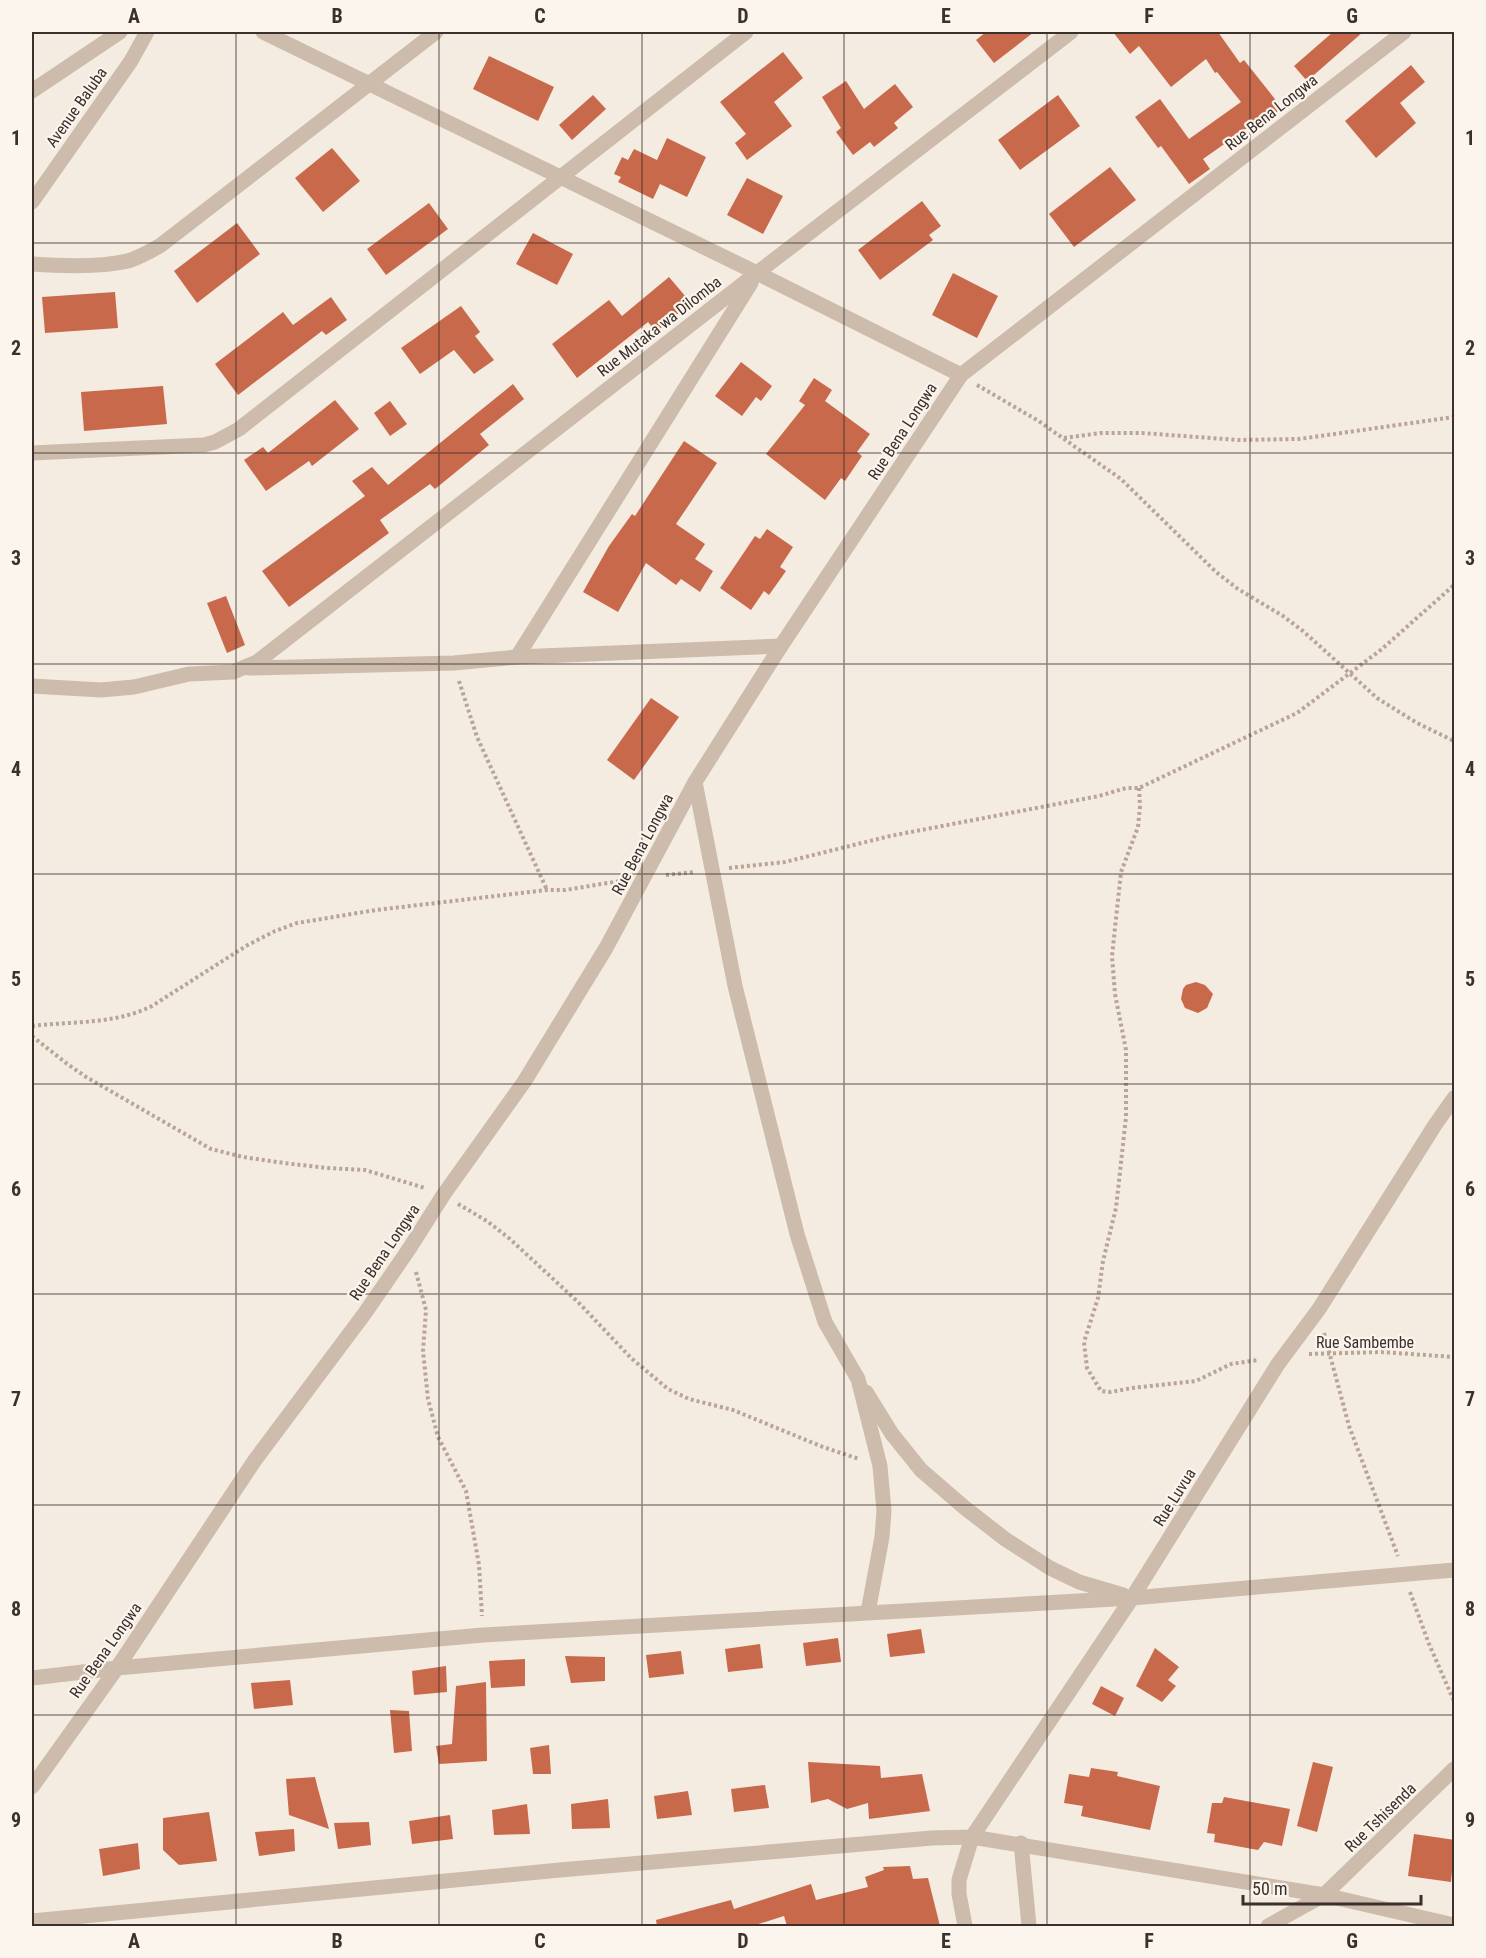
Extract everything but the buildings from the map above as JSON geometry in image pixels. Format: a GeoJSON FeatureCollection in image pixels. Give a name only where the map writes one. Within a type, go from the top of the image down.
{"type":"FeatureCollection","features":[{"type":"Feature","properties":{"kind":"street"},"geometry":{"type":"LineString","coordinates":[[32,91],[120,32]]}},
{"type":"Feature","properties":{"kind":"street","name":"Avenue Baluba"},"geometry":{"type":"LineString","coordinates":[[32,202],[131,61],[147,32]]}},
{"type":"Feature","properties":{"kind":"street"},"geometry":{"type":"LineString","coordinates":[[263,32],[961,375]]}},
{"type":"Feature","properties":{"kind":"street"},"geometry":{"type":"LineString","coordinates":[[32,264],[111,263],[129,260],[161,245],[436,32]]}},
{"type":"Feature","properties":{"kind":"street"},"geometry":{"type":"LineString","coordinates":[[32,453],[204,446],[226,437],[746,32]]}},
{"type":"Feature","properties":{"kind":"street","name":"Rue Mutaka wa Dilomba"},"geometry":{"type":"LineString","coordinates":[[246,668],[272,652],[757,273],[1071,32]]}},
{"type":"Feature","properties":{"kind":"street","name":"Rue Bena Longwa"},"geometry":{"type":"LineString","coordinates":[[32,1787],[117,1668],[255,1460],[410,1249],[444,1194],[524,1082],[606,948],[695,782],[961,375],[1404,32]]}},
{"type":"Feature","properties":{"kind":"street"},"geometry":{"type":"LineString","coordinates":[[517,657],[757,273]]}},
{"type":"Feature","properties":{"kind":"street"},"geometry":{"type":"LineString","coordinates":[[32,686],[100,690],[135,687],[189,674],[221,673],[246,668],[454,663],[517,657],[782,646]]}},
{"type":"Feature","properties":{"kind":"street"},"geometry":{"type":"LineString","coordinates":[[695,782],[735,986],[797,1234],[825,1322],[892,1434],[921,1470],[1005,1539],[1050,1568],[1079,1582],[1132,1598]]}},
{"type":"Feature","properties":{"kind":"street","name":"Rue Luvua"},"geometry":{"type":"LineString","coordinates":[[965,1926],[959,1894],[959,1880],[972,1837],[1132,1598],[1278,1364],[1319,1309],[1455,1098]]}},
{"type":"Feature","properties":{"kind":"street"},"geometry":{"type":"LineString","coordinates":[[858,1379],[880,1466],[884,1512],[882,1538],[867,1612]]}},
{"type":"Feature","properties":{"kind":"street"},"geometry":{"type":"LineString","coordinates":[[32,1678],[117,1668],[483,1635],[1132,1598],[1455,1570]]}},
{"type":"Feature","properties":{"kind":"street","name":"Rue Tshisenda"},"geometry":{"type":"LineString","coordinates":[[1268,1926],[1324,1896],[1455,1769]]}},
{"type":"Feature","properties":{"kind":"street"},"geometry":{"type":"LineString","coordinates":[[32,1921],[560,1870],[920,1839],[972,1837],[1324,1896],[1455,1925]]}},
{"type":"Feature","properties":{"kind":"street"},"geometry":{"type":"LineString","coordinates":[[1021,1844],[1029,1926]]}},
{"type":"Feature","properties":{"kind":"path"},"geometry":{"type":"LineString","coordinates":[[961,375],[1037,420],[1121,479],[1216,572],[1238,590],[1297,626],[1350,675],[1385,703],[1418,723],[1455,741]]}},
{"type":"Feature","properties":{"kind":"path"},"geometry":{"type":"LineString","coordinates":[[1064,439],[1101,434],[1142,433],[1238,440],[1299,439],[1455,417]]}},
{"type":"Feature","properties":{"kind":"path"},"geometry":{"type":"LineString","coordinates":[[32,1026],[104,1021],[137,1013],[152,1006],[246,946],[297,923],[376,910],[547,890],[565,890],[646,877],[785,862],[890,836],[1088,798],[1126,788],[1139,788],[1297,713],[1350,675],[1455,585]]}},
{"type":"Feature","properties":{"kind":"path"},"geometry":{"type":"LineString","coordinates":[[454,663],[477,737],[547,890]]}},
{"type":"Feature","properties":{"kind":"path"},"geometry":{"type":"LineString","coordinates":[[1139,788],[1138,827],[1121,872],[1112,956],[1115,994],[1126,1050],[1126,1117],[1116,1208],[1103,1261],[1098,1298],[1084,1342],[1087,1368],[1101,1391],[1111,1392],[1196,1381],[1231,1364],[1244,1361],[1259,1360],[1278,1364]]}},
{"type":"Feature","properties":{"kind":"path"},"geometry":{"type":"LineString","coordinates":[[32,1036],[86,1077],[211,1149],[243,1157],[284,1163],[365,1170],[444,1194],[510,1239],[578,1302],[631,1358],[668,1389],[689,1399],[708,1402],[767,1423],[823,1448],[880,1466]]}},
{"type":"Feature","properties":{"kind":"path"},"geometry":{"type":"LineString","coordinates":[[410,1249],[426,1310],[423,1351],[428,1399],[438,1437],[466,1491],[479,1565],[483,1635]]}},
{"type":"Feature","properties":{"kind":"path"},"geometry":{"type":"LineString","coordinates":[[1319,1309],[1328,1353],[1360,1456],[1429,1644],[1455,1701]]}},
{"type":"Feature","properties":{"kind":"path","name":"Rue Sambembe"},"geometry":{"type":"LineString","coordinates":[[1278,1364],[1304,1355],[1328,1353],[1402,1353],[1455,1357]]}}]}
